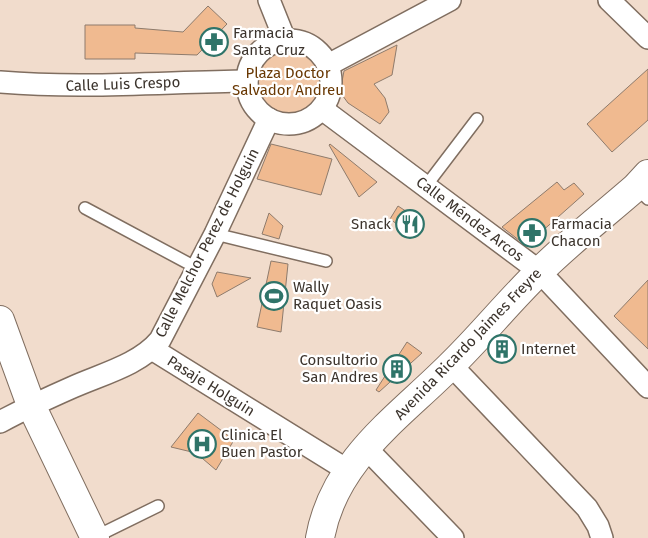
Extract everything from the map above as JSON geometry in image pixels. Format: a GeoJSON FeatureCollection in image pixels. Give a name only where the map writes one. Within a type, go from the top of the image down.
{"type":"FeatureCollection","features":[{"type":"Feature","properties":{"kind":"main road","name":"Avenida Ricardo Jaimes Freyre"},"geometry":{"type":"LineString","coordinates":[[320,538],[330,505],[347,470],[365,448],[451,366],[539,271],[644,187]]}},
{"type":"Feature","properties":{"kind":"main road"},"geometry":{"type":"LineString","coordinates":[[0,320],[31,405],[95,538]]}},
{"type":"Feature","properties":{"kind":"street"},"geometry":{"type":"LineString","coordinates":[[269,0],[286,40]]}},
{"type":"Feature","properties":{"kind":"street"},"geometry":{"type":"LineString","coordinates":[[328,65],[450,0]]}},
{"type":"Feature","properties":{"kind":"street"},"geometry":{"type":"LineString","coordinates":[[609,0],[648,38]]}},
{"type":"Feature","properties":{"kind":"street"},"geometry":{"type":"LineString","coordinates":[[296,40],[306,43],[315,49],[328,65],[331,76],[331,88],[328,99],[322,109],[313,117],[297,124],[280,124],[268,120],[252,103],[248,93],[247,81],[251,64],[262,49],[274,42],[296,40]]}},
{"type":"Feature","properties":{"kind":"street","name":"Calle Luis Crespo"},"geometry":{"type":"LineString","coordinates":[[0,82],[80,86],[161,82],[247,81]]}},
{"type":"Feature","properties":{"kind":"street","name":"Calle Méndez Arcos"},"geometry":{"type":"LineString","coordinates":[[322,109],[539,271],[648,387]]}},
{"type":"Feature","properties":{"kind":"street","name":"Calle Melchor Perez de Holguin"},"geometry":{"type":"LineString","coordinates":[[0,422],[31,405],[133,361],[152,349],[160,340],[215,234],[268,120]]}},
{"type":"Feature","properties":{"kind":"street","name":"Pasaje Holguin"},"geometry":{"type":"LineString","coordinates":[[152,349],[347,470]]}},
{"type":"Feature","properties":{"kind":"street"},"geometry":{"type":"LineString","coordinates":[[451,366],[587,508],[598,526],[602,538]]}},
{"type":"Feature","properties":{"kind":"street"},"geometry":{"type":"LineString","coordinates":[[365,448],[453,538]]}},
{"type":"Feature","properties":{"kind":"lane"},"geometry":{"type":"LineString","coordinates":[[426,186],[477,119]]}},
{"type":"Feature","properties":{"kind":"lane"},"geometry":{"type":"LineString","coordinates":[[85,208],[197,268]]}},
{"type":"Feature","properties":{"kind":"lane"},"geometry":{"type":"LineString","coordinates":[[215,234],[326,261]]}},
{"type":"Feature","properties":{"kind":"lane"},"geometry":{"type":"LineString","coordinates":[[95,538],[158,506]]}},
{"type":"Feature","properties":{"kind":"green space","name":"Plaza Doctor Salvador Andreu"},"geometry":{"type":"Polygon","coordinates":[[[289,50],[307,56],[315,64],[321,82],[315,100],[307,108],[289,114],[271,108],[263,100],[257,82],[263,64],[271,56],[289,50]]]}},
{"type":"Feature","properties":{"kind":"building"},"geometry":{"type":"Polygon","coordinates":[[[208,6],[227,24],[197,55],[135,53],[135,59],[85,59],[85,25],[135,25],[135,28],[183,32],[208,6]]]}},
{"type":"Feature","properties":{"kind":"building"},"geometry":{"type":"Polygon","coordinates":[[[397,45],[392,75],[374,84],[385,98],[389,112],[380,124],[348,103],[340,92],[344,71],[397,45]]]}},
{"type":"Feature","properties":{"kind":"building"},"geometry":{"type":"Polygon","coordinates":[[[648,69],[648,120],[612,152],[587,124],[648,69]]]}},
{"type":"Feature","properties":{"kind":"building"},"geometry":{"type":"Polygon","coordinates":[[[271,144],[332,159],[321,195],[257,179],[271,144]]]}},
{"type":"Feature","properties":{"kind":"building"},"geometry":{"type":"Polygon","coordinates":[[[330,144],[377,182],[359,197],[330,144]]]}},
{"type":"Feature","properties":{"kind":"building"},"geometry":{"type":"Polygon","coordinates":[[[557,182],[564,190],[574,183],[584,194],[531,241],[520,241],[502,227],[557,182]]]}},
{"type":"Feature","properties":{"kind":"building"},"geometry":{"type":"Polygon","coordinates":[[[398,206],[418,219],[409,233],[390,219],[398,206]]]}},
{"type":"Feature","properties":{"kind":"building"},"geometry":{"type":"Polygon","coordinates":[[[269,213],[283,226],[279,239],[262,234],[269,213]]]}},
{"type":"Feature","properties":{"kind":"building","name":"Wally Raquet Oasis"},"geometry":{"type":"Polygon","coordinates":[[[271,261],[288,264],[281,332],[257,327],[271,261]]]}},
{"type":"Feature","properties":{"kind":"building"},"geometry":{"type":"Polygon","coordinates":[[[217,272],[251,278],[217,297],[212,284],[217,272]]]}},
{"type":"Feature","properties":{"kind":"building"},"geometry":{"type":"Polygon","coordinates":[[[648,280],[648,349],[614,316],[648,280]]]}},
{"type":"Feature","properties":{"kind":"building"},"geometry":{"type":"Polygon","coordinates":[[[407,342],[422,353],[379,392],[376,390],[407,342]]]}},
{"type":"Feature","properties":{"kind":"building","name":"Clinica El Buen Pastor"},"geometry":{"type":"Polygon","coordinates":[[[198,413],[234,440],[216,470],[196,453],[171,447],[198,413]]]}},
{"type":"Feature","properties":{"kind":"place","name":"Farmacia Santa Cruz"},"geometry":{"type":"Point","coordinates":[214,42]}},
{"type":"Feature","properties":{"kind":"place","name":"Snack"},"geometry":{"type":"Point","coordinates":[410,224]}},
{"type":"Feature","properties":{"kind":"place","name":"Farmacia Chacon"},"geometry":{"type":"Point","coordinates":[532,233]}},
{"type":"Feature","properties":{"kind":"place","name":"Wally Raquet Oasis"},"geometry":{"type":"Point","coordinates":[274,296]}},
{"type":"Feature","properties":{"kind":"place","name":"Internet"},"geometry":{"type":"Point","coordinates":[502,349]}},
{"type":"Feature","properties":{"kind":"place","name":"Consultorio San Andres"},"geometry":{"type":"Point","coordinates":[397,369]}},
{"type":"Feature","properties":{"kind":"place","name":"Clinica El Buen Pastor"},"geometry":{"type":"Point","coordinates":[202,444]}}]}
